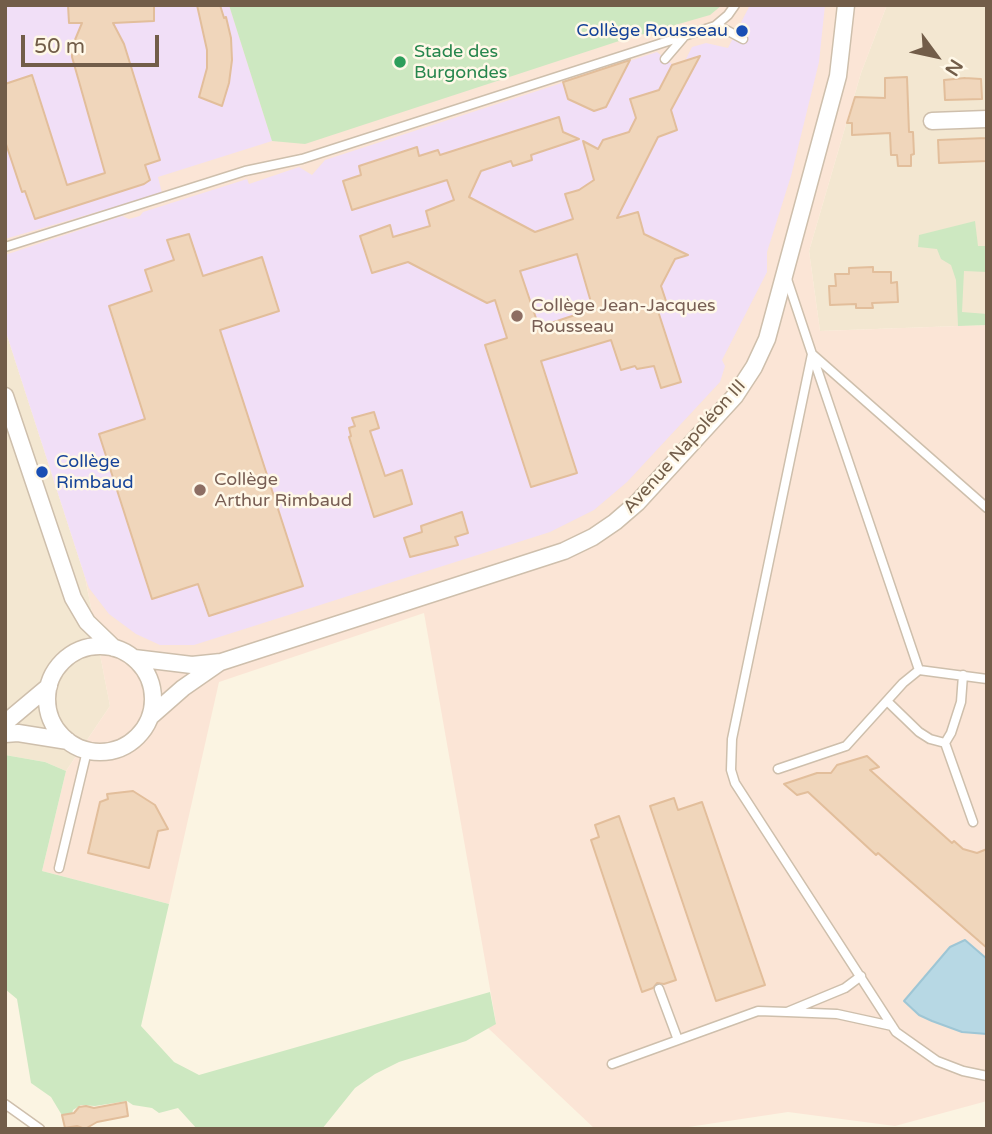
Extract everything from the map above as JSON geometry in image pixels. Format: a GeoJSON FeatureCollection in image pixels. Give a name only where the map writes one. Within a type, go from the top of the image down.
{"type":"FeatureCollection","features":[{"type":"Feature","properties":{"kind":"street","name":"Avenue Napoléon III"},"geometry":{"type":"LineString","coordinates":[[134,658],[191,665],[221,662],[529,563],[593,537],[637,503],[735,396],[746,381],[767,339],[838,76],[846,5]]}},
{"type":"Feature","properties":{"kind":"street"},"geometry":{"type":"LineString","coordinates":[[932,121],[987,119]]}},
{"type":"Feature","properties":{"kind":"street"},"geometry":{"type":"LineString","coordinates":[[5,396],[73,598],[87,622],[114,648],[134,658],[145,670],[152,684],[153,701],[150,718],[142,733],[121,748],[104,752],[88,751],[68,741],[18,733],[5,734]]}},
{"type":"Feature","properties":{"kind":"street"},"geometry":{"type":"LineString","coordinates":[[68,741],[51,718],[47,702],[49,686],[56,670],[75,652],[98,646],[114,648]]}},
{"type":"Feature","properties":{"kind":"street","name":"Avenue Napoléon III"},"geometry":{"type":"LineString","coordinates":[[150,718],[183,688],[221,662]]}},
{"type":"Feature","properties":{"kind":"street"},"geometry":{"type":"LineString","coordinates":[[5,723],[49,686]]}},
{"type":"Feature","properties":{"kind":"lane"},"geometry":{"type":"LineString","coordinates":[[5,247],[245,171],[302,159],[685,36],[717,25],[735,5]]}},
{"type":"Feature","properties":{"kind":"lane"},"geometry":{"type":"LineString","coordinates":[[717,25],[743,39]]}},
{"type":"Feature","properties":{"kind":"lane"},"geometry":{"type":"LineString","coordinates":[[665,59],[685,36]]}},
{"type":"Feature","properties":{"kind":"lane"},"geometry":{"type":"LineString","coordinates":[[785,273],[919,670]]}},
{"type":"Feature","properties":{"kind":"lane"},"geometry":{"type":"LineString","coordinates":[[812,354],[987,508]]}},
{"type":"Feature","properties":{"kind":"lane"},"geometry":{"type":"LineString","coordinates":[[812,354],[730,756],[735,783],[892,1026],[909,1043],[937,1061],[963,1071],[987,1076]]}},
{"type":"Feature","properties":{"kind":"lane"},"geometry":{"type":"LineString","coordinates":[[919,670],[987,678]]}},
{"type":"Feature","properties":{"kind":"lane"},"geometry":{"type":"LineString","coordinates":[[778,769],[846,746],[919,670]]}},
{"type":"Feature","properties":{"kind":"lane"},"geometry":{"type":"LineString","coordinates":[[945,743],[961,702],[963,676]]}},
{"type":"Feature","properties":{"kind":"lane"},"geometry":{"type":"LineString","coordinates":[[887,701],[930,740],[945,743]]}},
{"type":"Feature","properties":{"kind":"lane"},"geometry":{"type":"LineString","coordinates":[[945,743],[973,822]]}},
{"type":"Feature","properties":{"kind":"lane"},"geometry":{"type":"LineString","coordinates":[[59,868],[88,751]]}},
{"type":"Feature","properties":{"kind":"lane"},"geometry":{"type":"LineString","coordinates":[[787,1012],[845,988],[862,976]]}},
{"type":"Feature","properties":{"kind":"lane"},"geometry":{"type":"LineString","coordinates":[[659,989],[678,1040]]}},
{"type":"Feature","properties":{"kind":"lane"},"geometry":{"type":"LineString","coordinates":[[612,1064],[758,1011],[837,1014],[892,1026]]}},
{"type":"Feature","properties":{"kind":"lane"},"geometry":{"type":"LineString","coordinates":[[5,1104],[40,1129]]}},
{"type":"Feature","properties":{"kind":"shaded area"},"geometry":{"type":"Polygon","coordinates":[[[5,5],[887,5],[861,73],[809,251],[820,331],[987,325],[987,1101],[895,1126],[788,1112],[675,1129],[595,1129],[488,1028],[496,1023],[424,613],[219,682],[169,904],[42,871],[66,771],[110,706],[85,577],[5,329],[5,5]]]}},
{"type":"Feature","properties":{"kind":"shaded area"},"geometry":{"type":"Polygon","coordinates":[[[5,5],[229,5],[272,141],[158,177],[162,193],[5,239],[5,5]]]}},
{"type":"Feature","properties":{"kind":"shaded area","name":"Collège Jean-Jacques Rousseau"},"geometry":{"type":"Polygon","coordinates":[[[750,5],[825,5],[819,62],[791,176],[767,252],[767,272],[722,360],[725,366],[720,382],[627,482],[594,510],[550,532],[194,645],[160,645],[136,634],[109,614],[89,588],[5,329],[5,255],[122,216],[129,219],[140,216],[143,212],[247,179],[249,184],[299,167],[312,175],[325,160],[657,52],[673,65],[685,61],[692,47],[706,43],[728,48],[750,5]]]}},
{"type":"Feature","properties":{"kind":"shaded area"},"geometry":{"type":"Polygon","coordinates":[[[887,5],[987,5],[987,325],[820,331],[809,251],[861,73],[887,5]]]}},
{"type":"Feature","properties":{"kind":"shaded area"},"geometry":{"type":"Polygon","coordinates":[[[5,329],[85,577],[110,706],[66,771],[45,762],[5,755],[5,329]]]}},
{"type":"Feature","properties":{"kind":"green space","name":"Stade des Burgondes"},"geometry":{"type":"Polygon","coordinates":[[[229,5],[722,5],[710,15],[616,42],[305,144],[272,141],[229,5]]]}},
{"type":"Feature","properties":{"kind":"green space"},"geometry":{"type":"Polygon","coordinates":[[[975,221],[978,246],[987,246],[987,272],[964,271],[962,312],[987,314],[987,325],[958,326],[956,280],[951,265],[941,259],[937,249],[918,247],[919,235],[975,221]]]}},
{"type":"Feature","properties":{"kind":"green space"},"geometry":{"type":"Polygon","coordinates":[[[5,755],[45,762],[66,771],[42,871],[169,904],[141,1026],[174,1062],[199,1075],[490,992],[496,1024],[466,1041],[399,1062],[375,1074],[355,1088],[322,1129],[197,1129],[178,1108],[159,1113],[152,1108],[133,1105],[127,1101],[95,1106],[81,1105],[73,1110],[70,1122],[66,1122],[51,1097],[31,1083],[17,999],[5,989],[5,755]]]}},
{"type":"Feature","properties":{"kind":"water"},"geometry":{"type":"Polygon","coordinates":[[[965,940],[987,959],[987,1034],[962,1032],[932,1021],[919,1015],[904,1001],[950,947],[965,940]]]}},
{"type":"Feature","properties":{"kind":"building"},"geometry":{"type":"Polygon","coordinates":[[[68,5],[154,5],[154,21],[113,23],[124,44],[160,160],[145,165],[150,180],[144,184],[35,219],[25,191],[22,192],[5,141],[5,84],[32,75],[67,185],[105,173],[72,57],[72,47],[82,23],[69,23],[68,5]]]}},
{"type":"Feature","properties":{"kind":"building"},"geometry":{"type":"Polygon","coordinates":[[[197,5],[220,5],[224,18],[226,17],[232,60],[222,106],[199,97],[207,68],[207,50],[197,5]]]}},
{"type":"Feature","properties":{"kind":"building"},"geometry":{"type":"Polygon","coordinates":[[[700,56],[671,110],[677,130],[658,137],[617,218],[638,212],[644,234],[688,255],[675,259],[661,286],[668,307],[658,311],[681,382],[661,388],[654,366],[637,369],[635,366],[621,370],[611,340],[541,361],[577,473],[531,487],[485,345],[507,338],[495,300],[487,303],[408,262],[372,273],[360,236],[390,225],[393,237],[430,226],[426,211],[454,200],[447,180],[352,210],[343,181],[361,175],[359,166],[417,147],[419,156],[438,150],[440,155],[559,117],[563,132],[579,139],[531,155],[532,160],[513,166],[511,161],[481,171],[469,197],[535,232],[573,219],[565,194],[579,190],[594,180],[583,141],[598,149],[603,140],[629,132],[636,118],[630,99],[659,90],[672,65],[700,56]],[[577,254],[520,271],[539,327],[593,309],[577,254]]]}},
{"type":"Feature","properties":{"kind":"building"},"geometry":{"type":"Polygon","coordinates":[[[630,60],[606,107],[594,111],[568,99],[563,82],[630,60]]]}},
{"type":"Feature","properties":{"kind":"building"},"geometry":{"type":"Polygon","coordinates":[[[907,77],[909,132],[913,132],[914,154],[911,155],[911,166],[898,166],[897,155],[891,155],[890,133],[852,135],[852,123],[847,123],[855,97],[885,98],[885,78],[907,77]]]}},
{"type":"Feature","properties":{"kind":"building"},"geometry":{"type":"Polygon","coordinates":[[[981,79],[982,99],[945,100],[944,80],[981,79]]]}},
{"type":"Feature","properties":{"kind":"building"},"geometry":{"type":"Polygon","coordinates":[[[986,138],[987,161],[939,163],[938,140],[986,138]]]}},
{"type":"Feature","properties":{"kind":"building"},"geometry":{"type":"Polygon","coordinates":[[[189,234],[203,276],[262,257],[279,311],[220,330],[303,586],[209,616],[198,584],[152,599],[99,434],[145,419],[109,306],[152,291],[145,270],[174,260],[167,240],[189,234]]]}},
{"type":"Feature","properties":{"kind":"building"},"geometry":{"type":"Polygon","coordinates":[[[873,267],[873,272],[891,272],[891,283],[897,282],[898,302],[872,303],[873,308],[856,308],[856,304],[830,305],[829,286],[836,286],[835,274],[849,274],[849,268],[873,267]]]}},
{"type":"Feature","properties":{"kind":"building"},"geometry":{"type":"Polygon","coordinates":[[[374,412],[379,428],[370,431],[385,476],[402,470],[412,504],[374,517],[349,437],[349,428],[355,426],[352,418],[374,412]]]}},
{"type":"Feature","properties":{"kind":"building"},"geometry":{"type":"Polygon","coordinates":[[[462,512],[468,533],[455,537],[458,545],[410,557],[404,538],[422,532],[421,526],[462,512]]]}},
{"type":"Feature","properties":{"kind":"building"},"geometry":{"type":"Polygon","coordinates":[[[867,756],[879,767],[870,770],[952,843],[954,841],[963,849],[977,853],[987,849],[987,948],[878,853],[876,855],[808,792],[797,795],[784,784],[817,773],[831,773],[837,765],[867,756]]]}},
{"type":"Feature","properties":{"kind":"building"},"geometry":{"type":"Polygon","coordinates":[[[133,791],[155,805],[168,829],[158,831],[149,868],[88,853],[100,802],[108,799],[107,794],[133,791]]]}},
{"type":"Feature","properties":{"kind":"building"},"geometry":{"type":"Polygon","coordinates":[[[674,798],[678,810],[702,802],[765,985],[716,1001],[650,806],[674,798]]]}},
{"type":"Feature","properties":{"kind":"building"},"geometry":{"type":"Polygon","coordinates":[[[619,816],[676,980],[657,983],[653,988],[642,992],[591,840],[599,837],[595,825],[619,816]]]}},
{"type":"Feature","properties":{"kind":"building"},"geometry":{"type":"Polygon","coordinates":[[[126,1102],[128,1116],[97,1122],[85,1129],[77,1126],[65,1128],[62,1115],[74,1113],[79,1107],[94,1108],[126,1102]]]}},
{"type":"Feature","properties":{"kind":"place","name":"Collège Rousseau"},"geometry":{"type":"Point","coordinates":[742,31]}},
{"type":"Feature","properties":{"kind":"place","name":"Stade des Burgondes"},"geometry":{"type":"Point","coordinates":[400,62]}},
{"type":"Feature","properties":{"kind":"place","name":"Collège Jean-Jacques Rousseau"},"geometry":{"type":"Point","coordinates":[517,316]}},
{"type":"Feature","properties":{"kind":"place","name":"Collège Rimbaud"},"geometry":{"type":"Point","coordinates":[42,472]}},
{"type":"Feature","properties":{"kind":"place","name":"Collège Arthur Rimbaud"},"geometry":{"type":"Point","coordinates":[200,490]}}]}
